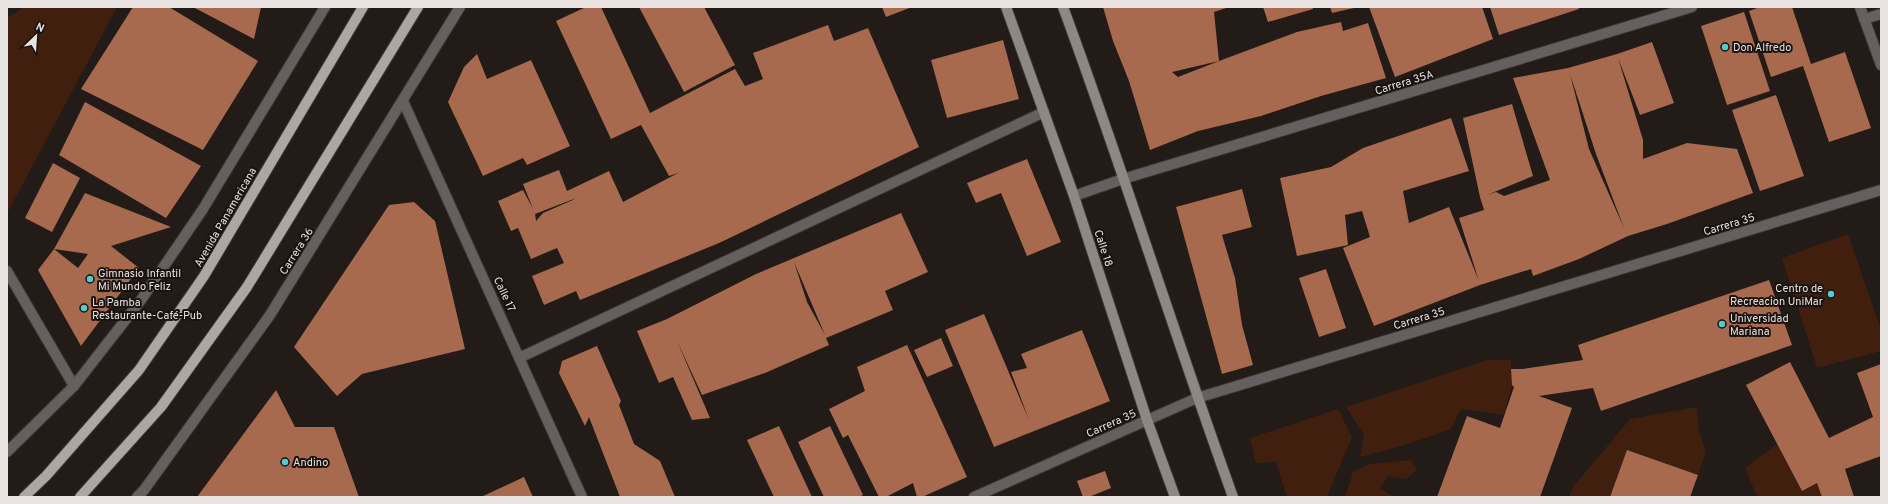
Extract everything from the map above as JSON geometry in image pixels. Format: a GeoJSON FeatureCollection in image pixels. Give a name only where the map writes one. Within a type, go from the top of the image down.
{"type":"FeatureCollection","features":[{"type":"Feature","properties":{"kind":"main road","name":"Avenida Panamericana"},"geometry":{"type":"LineString","coordinates":[[24,497],[46,476],[139,370],[204,276],[363,7]]}},
{"type":"Feature","properties":{"kind":"main road"},"geometry":{"type":"LineString","coordinates":[[80,497],[161,407],[247,287],[418,7]]}},
{"type":"Feature","properties":{"kind":"main road","name":"Calle 18"},"geometry":{"type":"LineString","coordinates":[[1006,7],[1074,196],[1147,420],[1175,497]]}},
{"type":"Feature","properties":{"kind":"main road"},"geometry":{"type":"LineString","coordinates":[[1063,7],[1093,89],[1197,398],[1233,497]]}},
{"type":"Feature","properties":{"kind":"street"},"geometry":{"type":"LineString","coordinates":[[7,452],[74,386],[141,300],[203,209],[325,7]]}},
{"type":"Feature","properties":{"kind":"street","name":"Carrera 36"},"geometry":{"type":"LineString","coordinates":[[142,495],[270,316],[460,7]]}},
{"type":"Feature","properties":{"kind":"street","name":"Carrera 35A"},"geometry":{"type":"LineString","coordinates":[[1074,196],[1123,179],[1692,7]]}},
{"type":"Feature","properties":{"kind":"street"},"geometry":{"type":"LineString","coordinates":[[1860,7],[1881,65]]}},
{"type":"Feature","properties":{"kind":"street"},"geometry":{"type":"LineString","coordinates":[[1864,19],[1881,14]]}},
{"type":"Feature","properties":{"kind":"street","name":"Calle 17"},"geometry":{"type":"LineString","coordinates":[[403,101],[521,357],[582,497]]}},
{"type":"Feature","properties":{"kind":"street"},"geometry":{"type":"LineString","coordinates":[[521,357],[1044,112]]}},
{"type":"Feature","properties":{"kind":"street","name":"Carrera 35"},"geometry":{"type":"LineString","coordinates":[[974,497],[1197,398],[1881,190]]}},
{"type":"Feature","properties":{"kind":"street"},"geometry":{"type":"LineString","coordinates":[[7,272],[74,386]]}},
{"type":"Feature","properties":{"kind":"shaded area"},"geometry":{"type":"Polygon","coordinates":[[[24,7],[117,7],[9,210],[7,207],[7,18],[24,7]]]}},
{"type":"Feature","properties":{"kind":"shaded area","name":"Centro de Recreacion UniMar"},"geometry":{"type":"Polygon","coordinates":[[[1848,234],[1881,330],[1881,351],[1817,368],[1782,258],[1848,234]]]}},
{"type":"Feature","properties":{"kind":"shaded area"},"geometry":{"type":"Polygon","coordinates":[[[1487,360],[1511,360],[1512,385],[1504,415],[1461,409],[1451,429],[1405,445],[1360,457],[1364,435],[1346,407],[1487,360]]]}},
{"type":"Feature","properties":{"kind":"shaded area"},"geometry":{"type":"Polygon","coordinates":[[[1697,407],[1699,431],[1706,452],[1698,475],[1628,450],[1610,497],[1569,497],[1573,487],[1630,419],[1697,407]]]}},
{"type":"Feature","properties":{"kind":"shaded area"},"geometry":{"type":"Polygon","coordinates":[[[1338,409],[1352,437],[1327,497],[1287,497],[1276,462],[1256,463],[1250,438],[1338,409]]]}},
{"type":"Feature","properties":{"kind":"shaded area"},"geometry":{"type":"Polygon","coordinates":[[[1777,444],[1802,491],[1817,483],[1822,497],[1759,497],[1755,492],[1745,468],[1777,444]]]}},
{"type":"Feature","properties":{"kind":"shaded area"},"geometry":{"type":"Polygon","coordinates":[[[1411,460],[1417,470],[1406,479],[1388,476],[1380,488],[1394,497],[1345,497],[1353,472],[1369,464],[1411,460]]]}},
{"type":"Feature","properties":{"kind":"building"},"geometry":{"type":"Polygon","coordinates":[[[133,7],[169,7],[258,61],[203,150],[81,89],[133,7]]]}},
{"type":"Feature","properties":{"kind":"building"},"geometry":{"type":"Polygon","coordinates":[[[193,7],[261,7],[254,39],[193,7]]]}},
{"type":"Feature","properties":{"kind":"building"},"geometry":{"type":"Polygon","coordinates":[[[586,7],[601,7],[650,113],[735,69],[745,86],[763,79],[753,53],[828,25],[834,41],[868,28],[919,147],[719,243],[580,300],[576,291],[544,305],[532,276],[564,263],[557,248],[531,259],[518,228],[511,231],[498,201],[523,190],[533,209],[523,184],[559,170],[567,191],[609,171],[623,202],[678,173],[669,176],[641,125],[611,139],[556,21],[586,7]],[[575,199],[535,214],[536,221],[543,213],[575,199]]]}},
{"type":"Feature","properties":{"kind":"building"},"geometry":{"type":"Polygon","coordinates":[[[639,7],[704,7],[735,65],[684,92],[639,7]]]}},
{"type":"Feature","properties":{"kind":"building"},"geometry":{"type":"Polygon","coordinates":[[[882,7],[912,7],[886,17],[882,7]]]}},
{"type":"Feature","properties":{"kind":"building"},"geometry":{"type":"Polygon","coordinates":[[[1103,7],[1229,7],[1214,12],[1219,61],[1297,32],[1341,22],[1343,31],[1368,23],[1386,78],[1321,96],[1261,116],[1198,131],[1150,150],[1129,81],[1113,41],[1103,7]],[[1219,61],[1172,72],[1178,77],[1219,61]]]}},
{"type":"Feature","properties":{"kind":"building"},"geometry":{"type":"Polygon","coordinates":[[[1263,7],[1312,7],[1313,9],[1268,22],[1263,7]]]}},
{"type":"Feature","properties":{"kind":"building"},"geometry":{"type":"Polygon","coordinates":[[[1330,7],[1354,7],[1354,8],[1332,13],[1330,7]]]}},
{"type":"Feature","properties":{"kind":"building"},"geometry":{"type":"Polygon","coordinates":[[[1369,7],[1482,7],[1493,39],[1395,77],[1369,7]]]}},
{"type":"Feature","properties":{"kind":"building"},"geometry":{"type":"Polygon","coordinates":[[[1490,7],[1578,7],[1579,9],[1499,35],[1490,7]]]}},
{"type":"Feature","properties":{"kind":"building"},"geometry":{"type":"Polygon","coordinates":[[[1760,7],[1792,7],[1811,64],[1845,52],[1871,128],[1829,142],[1803,66],[1771,77],[1749,11],[1760,7]]]}},
{"type":"Feature","properties":{"kind":"building"},"geometry":{"type":"Polygon","coordinates":[[[1744,12],[1770,91],[1727,105],[1701,26],[1744,12]]]}},
{"type":"Feature","properties":{"kind":"building"},"geometry":{"type":"Polygon","coordinates":[[[1003,40],[1019,99],[947,118],[931,60],[1003,40]]]}},
{"type":"Feature","properties":{"kind":"building"},"geometry":{"type":"Polygon","coordinates":[[[1652,42],[1674,103],[1640,115],[1618,58],[1643,140],[1643,159],[1687,143],[1737,149],[1753,193],[1667,224],[1628,236],[1579,259],[1533,276],[1531,269],[1480,285],[1374,326],[1343,248],[1370,237],[1362,211],[1345,215],[1348,245],[1297,256],[1280,178],[1331,167],[1363,148],[1451,118],[1469,171],[1403,191],[1409,223],[1449,207],[1479,281],[1459,218],[1484,210],[1463,118],[1512,104],[1533,176],[1487,195],[1496,192],[1504,196],[1550,180],[1513,78],[1568,68],[1652,42]],[[1570,74],[1589,149],[1624,228],[1596,154],[1570,74]]]}},
{"type":"Feature","properties":{"kind":"building"},"geometry":{"type":"Polygon","coordinates":[[[477,54],[487,79],[531,60],[570,146],[527,165],[523,158],[483,176],[448,102],[464,67],[477,54]]]}},
{"type":"Feature","properties":{"kind":"building"},"geometry":{"type":"Polygon","coordinates":[[[1776,95],[1804,176],[1760,191],[1732,110],[1776,95]]]}},
{"type":"Feature","properties":{"kind":"building"},"geometry":{"type":"Polygon","coordinates":[[[85,102],[201,166],[166,218],[59,155],[85,102]]]}},
{"type":"Feature","properties":{"kind":"building"},"geometry":{"type":"Polygon","coordinates":[[[1027,159],[1061,242],[1027,256],[1001,193],[976,203],[967,183],[1027,159]]]}},
{"type":"Feature","properties":{"kind":"building"},"geometry":{"type":"Polygon","coordinates":[[[53,163],[80,178],[52,232],[25,218],[53,163]]]}},
{"type":"Feature","properties":{"kind":"building"},"geometry":{"type":"Polygon","coordinates":[[[1242,189],[1252,227],[1222,235],[1235,278],[1242,325],[1253,365],[1222,374],[1176,207],[1242,189]]]}},
{"type":"Feature","properties":{"kind":"building","name":"La Pamba Restaurante-Café-Pub"},"geometry":{"type":"Polygon","coordinates":[[[85,193],[171,227],[111,246],[139,268],[81,346],[38,270],[54,249],[85,193]],[[54,249],[78,268],[88,254],[54,249]]]}},
{"type":"Feature","properties":{"kind":"building"},"geometry":{"type":"Polygon","coordinates":[[[414,202],[435,221],[465,349],[362,374],[337,396],[294,347],[389,205],[414,202]]]}},
{"type":"Feature","properties":{"kind":"building"},"geometry":{"type":"Polygon","coordinates":[[[901,213],[928,272],[885,291],[893,310],[826,338],[829,345],[765,373],[702,395],[677,341],[710,418],[692,420],[673,377],[659,383],[637,331],[667,319],[756,274],[901,213]],[[794,262],[807,302],[825,335],[794,262]]]}},
{"type":"Feature","properties":{"kind":"building"},"geometry":{"type":"Polygon","coordinates":[[[1326,269],[1346,328],[1319,337],[1299,278],[1326,269]]]}},
{"type":"Feature","properties":{"kind":"building"},"geometry":{"type":"Polygon","coordinates":[[[1769,280],[1792,345],[1601,411],[1593,388],[1539,396],[1572,408],[1540,497],[1437,497],[1467,416],[1500,428],[1514,387],[1512,385],[1511,369],[1523,369],[1583,360],[1578,345],[1769,280]]]}},
{"type":"Feature","properties":{"kind":"building"},"geometry":{"type":"Polygon","coordinates":[[[984,314],[1029,420],[1011,372],[1027,368],[1021,354],[1082,330],[1110,401],[994,447],[945,330],[984,314]]]}},
{"type":"Feature","properties":{"kind":"building"},"geometry":{"type":"Polygon","coordinates":[[[941,338],[953,366],[927,377],[914,350],[941,338]]]}},
{"type":"Feature","properties":{"kind":"building"},"geometry":{"type":"Polygon","coordinates":[[[907,345],[967,477],[922,497],[917,497],[913,483],[886,497],[879,497],[848,435],[843,438],[829,409],[865,391],[857,367],[907,345]]]}},
{"type":"Feature","properties":{"kind":"building"},"geometry":{"type":"Polygon","coordinates":[[[597,346],[621,401],[619,405],[634,444],[660,461],[675,497],[620,497],[589,417],[585,426],[559,373],[562,361],[597,346]]]}},
{"type":"Feature","properties":{"kind":"building"},"geometry":{"type":"Polygon","coordinates":[[[1790,362],[1829,438],[1873,417],[1857,373],[1881,364],[1881,456],[1845,469],[1854,497],[1822,497],[1817,483],[1802,491],[1746,385],[1790,362]]]}},
{"type":"Feature","properties":{"kind":"building","name":"Andino"},"geometry":{"type":"Polygon","coordinates":[[[276,390],[295,427],[334,427],[359,497],[197,497],[276,390]]]}},
{"type":"Feature","properties":{"kind":"building"},"geometry":{"type":"Polygon","coordinates":[[[779,426],[812,497],[774,497],[747,440],[779,426]]]}},
{"type":"Feature","properties":{"kind":"building"},"geometry":{"type":"Polygon","coordinates":[[[830,426],[863,495],[859,497],[824,497],[798,442],[830,426]]]}},
{"type":"Feature","properties":{"kind":"building"},"geometry":{"type":"Polygon","coordinates":[[[1627,450],[1698,475],[1690,497],[1610,497],[1627,450]]]}},
{"type":"Feature","properties":{"kind":"building"},"geometry":{"type":"Polygon","coordinates":[[[1105,471],[1111,488],[1089,497],[1083,497],[1077,481],[1105,471]]]}},
{"type":"Feature","properties":{"kind":"building"},"geometry":{"type":"Polygon","coordinates":[[[524,477],[533,497],[481,497],[524,477]]]}},
{"type":"Feature","properties":{"kind":"place","name":"Don Alfredo"},"geometry":{"type":"Point","coordinates":[1725,47]}},
{"type":"Feature","properties":{"kind":"place","name":"Gimnasio Infantil Mi Mundo Feliz"},"geometry":{"type":"Point","coordinates":[90,279]}},
{"type":"Feature","properties":{"kind":"place","name":"Centro de Recreacion UniMar"},"geometry":{"type":"Point","coordinates":[1831,294]}},
{"type":"Feature","properties":{"kind":"place","name":"La Pamba Restaurante-Café-Pub"},"geometry":{"type":"Point","coordinates":[84,308]}},
{"type":"Feature","properties":{"kind":"place","name":"Universidad Mariana"},"geometry":{"type":"Point","coordinates":[1722,324]}},
{"type":"Feature","properties":{"kind":"place","name":"Andino"},"geometry":{"type":"Point","coordinates":[285,462]}}]}
